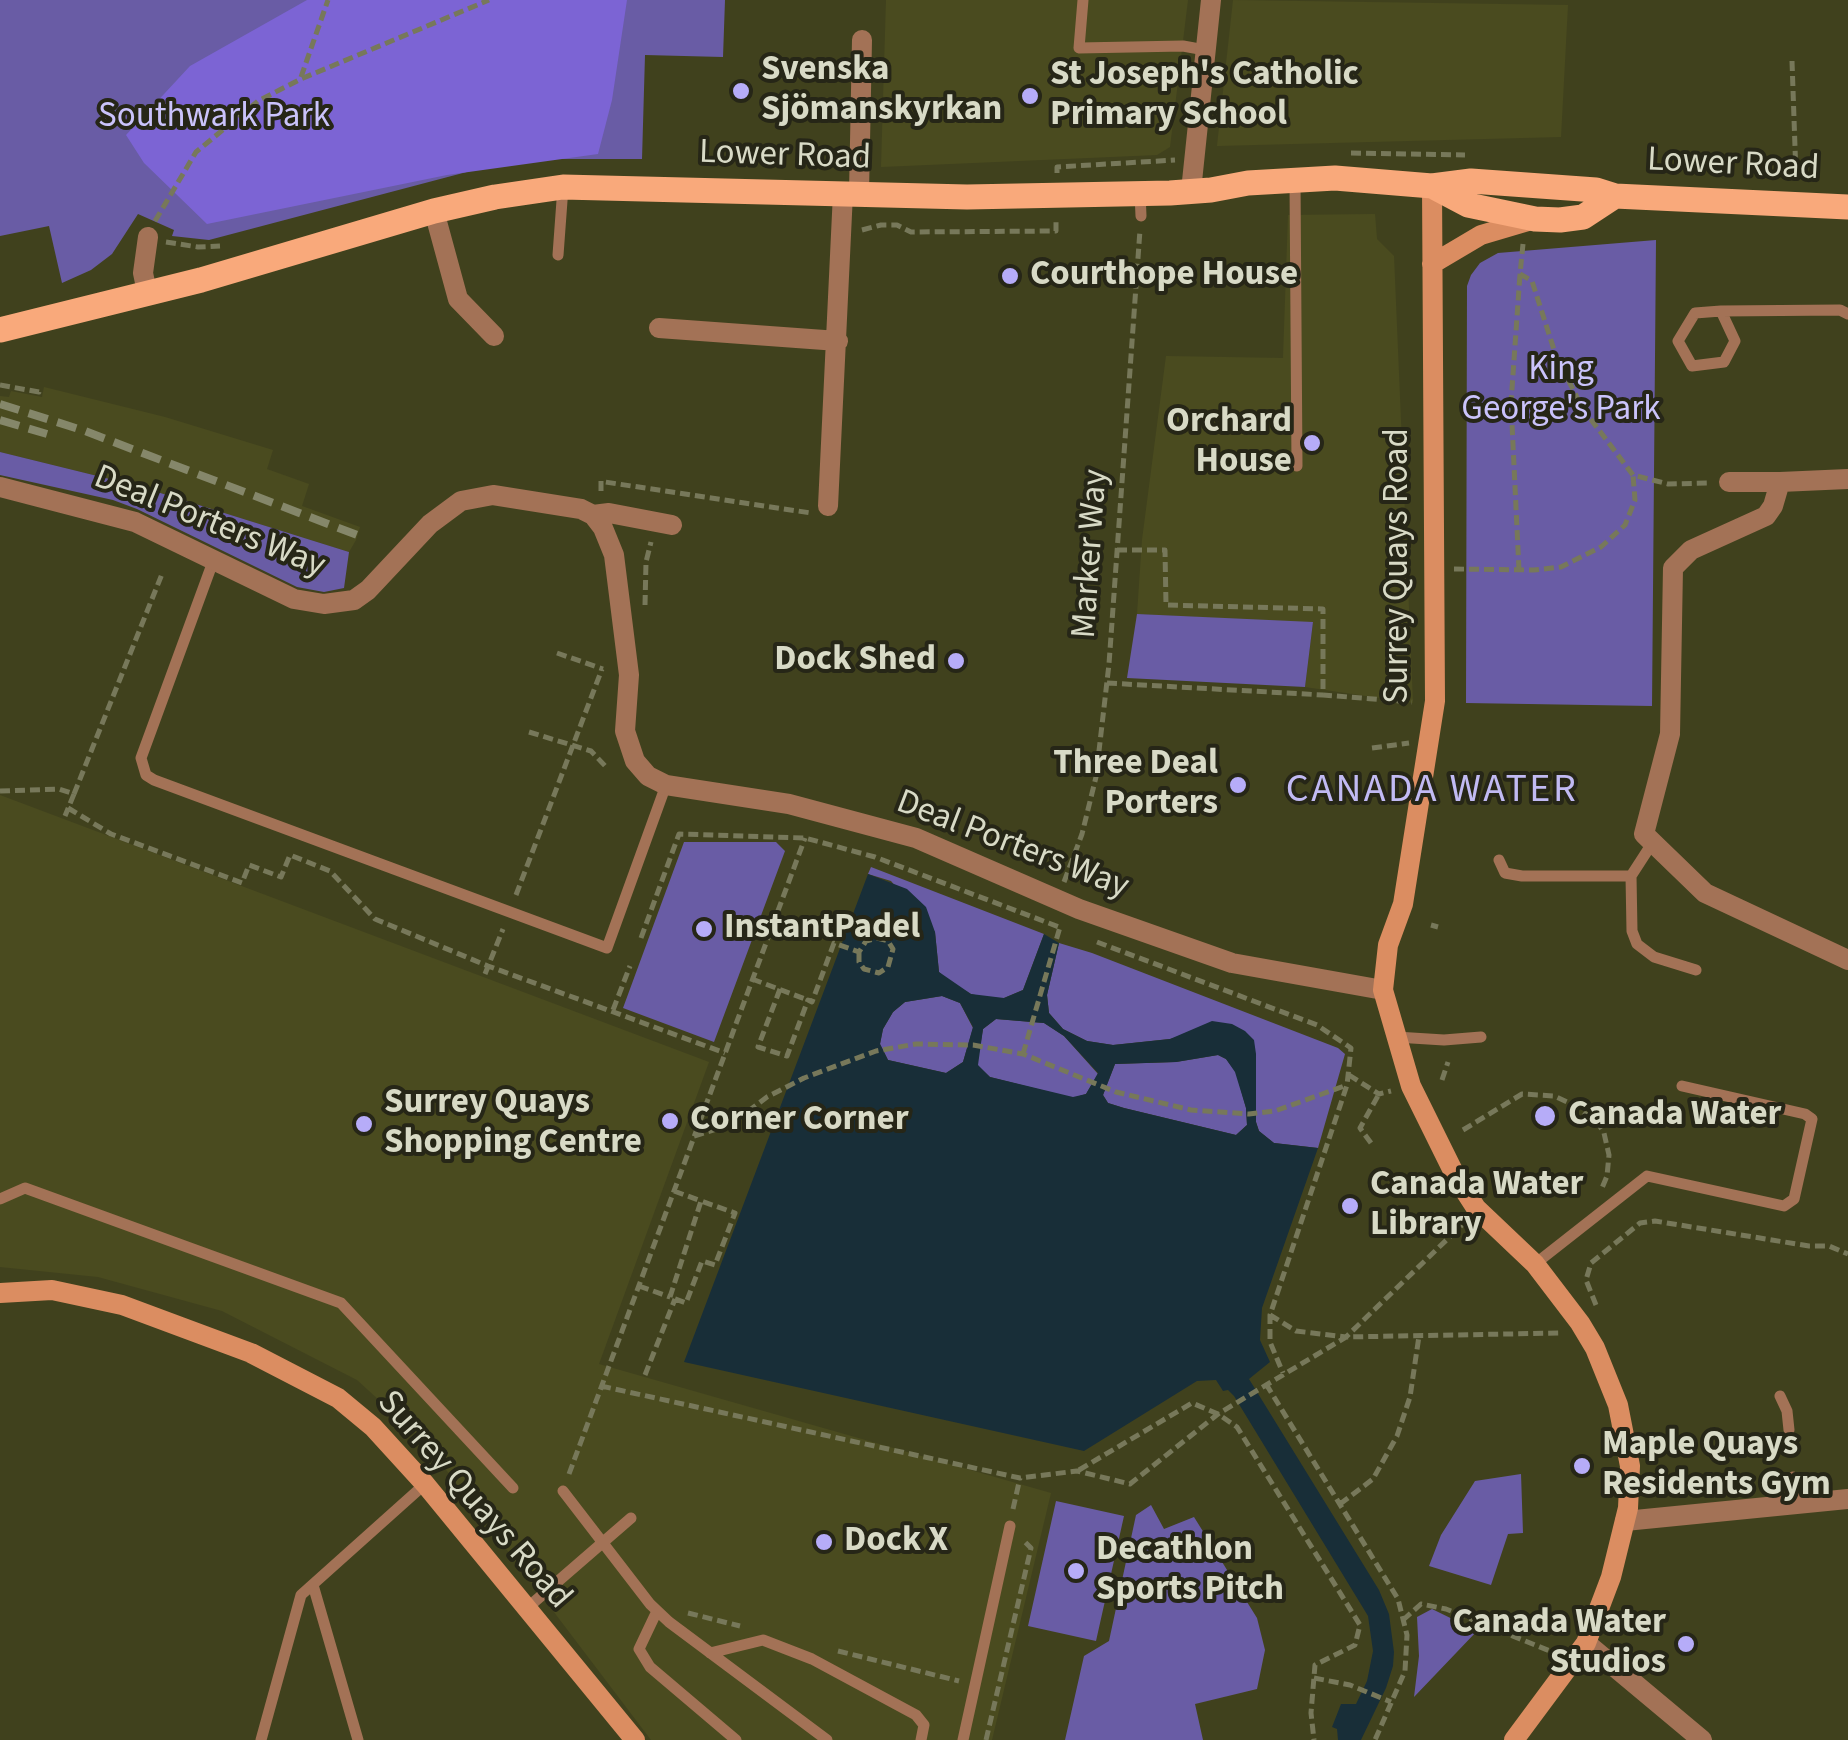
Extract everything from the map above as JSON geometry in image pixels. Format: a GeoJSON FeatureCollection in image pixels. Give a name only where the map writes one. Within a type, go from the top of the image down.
{"type":"FeatureCollection","features":[{"type":"Feature","properties":{"kind":"main road","name":"Lower Road"},"geometry":{"type":"LineString","coordinates":[[0,330],[211,277],[434,211],[495,197],[563,188],[1140,204],[1191,191],[1295,179],[1392,180],[1432,186],[1472,181],[1596,190],[1615,196],[1848,207]]}},
{"type":"Feature","properties":{"kind":"main road"},"geometry":{"type":"LineString","coordinates":[[1432,186],[1468,206],[1535,219],[1583,217],[1615,196]]}},
{"type":"Feature","properties":{"kind":"street"},"geometry":{"type":"LineString","coordinates":[[1191,191],[1212,0]]}},
{"type":"Feature","properties":{"kind":"street"},"geometry":{"type":"LineString","coordinates":[[821,510],[862,40]]}},
{"type":"Feature","properties":{"kind":"street","name":"Surrey Quays Road"},"geometry":{"type":"LineString","coordinates":[[1432,186],[1436,700],[1403,904],[1388,945],[1383,990],[1411,1086],[1456,1177],[1476,1208],[1536,1264],[1580,1322],[1594,1348],[1618,1406],[1630,1466],[1625,1521],[1611,1577],[1586,1644],[1514,1740]]}},
{"type":"Feature","properties":{"kind":"street"},"geometry":{"type":"LineString","coordinates":[[434,211],[458,299],[494,336]]}},
{"type":"Feature","properties":{"kind":"street"},"geometry":{"type":"LineString","coordinates":[[1432,264],[1481,234],[1535,219]]}},
{"type":"Feature","properties":{"kind":"street"},"geometry":{"type":"LineString","coordinates":[[147,292],[144,274],[148,237]]}},
{"type":"Feature","properties":{"kind":"street"},"geometry":{"type":"LineString","coordinates":[[659,328],[838,341]]}},
{"type":"Feature","properties":{"kind":"street"},"geometry":{"type":"LineString","coordinates":[[1729,482],[1848,479]]}},
{"type":"Feature","properties":{"kind":"street"},"geometry":{"type":"LineString","coordinates":[[1780,482],[1766,516],[1691,550],[1673,568],[1670,734],[1644,834],[1705,892],[1848,960]]}},
{"type":"Feature","properties":{"kind":"street","name":"Deal Porters Way"},"geometry":{"type":"LineString","coordinates":[[0,487],[135,522],[294,599],[340,604],[368,590],[430,524],[461,501],[492,496],[552,503],[593,515],[609,513],[662,529]]}},
{"type":"Feature","properties":{"kind":"street"},"geometry":{"type":"LineString","coordinates":[[593,515],[614,555],[629,675],[625,731],[635,761],[648,776],[666,785]]}},
{"type":"Feature","properties":{"kind":"street","name":"Deal Porters Way"},"geometry":{"type":"LineString","coordinates":[[666,785],[789,804],[916,838],[1079,909],[1232,964],[1383,990]]}},
{"type":"Feature","properties":{"kind":"street","name":"Surrey Quays Road"},"geometry":{"type":"LineString","coordinates":[[0,1293],[52,1290],[84,1294],[251,1353],[338,1398],[373,1427],[425,1484],[635,1740]]}},
{"type":"Feature","properties":{"kind":"street"},"geometry":{"type":"LineString","coordinates":[[1625,1521],[1848,1499]]}},
{"type":"Feature","properties":{"kind":"street"},"geometry":{"type":"LineString","coordinates":[[1586,1644],[1702,1740]]}},
{"type":"Feature","properties":{"kind":"lane"},"geometry":{"type":"LineString","coordinates":[[1083,0],[1078,48],[1183,46],[1205,50]]}},
{"type":"Feature","properties":{"kind":"lane"},"geometry":{"type":"LineString","coordinates":[[1295,179],[1297,466]]}},
{"type":"Feature","properties":{"kind":"lane"},"geometry":{"type":"LineString","coordinates":[[558,255],[563,188]]}},
{"type":"Feature","properties":{"kind":"lane"},"geometry":{"type":"LineString","coordinates":[[1720,311],[1735,341],[1724,362],[1692,366],[1678,342],[1696,313],[1720,311],[1840,310],[1848,314]]}},
{"type":"Feature","properties":{"kind":"lane"},"geometry":{"type":"LineString","coordinates":[[214,559],[140,758],[146,774],[607,948],[666,785]]}},
{"type":"Feature","properties":{"kind":"lane"},"geometry":{"type":"LineString","coordinates":[[1653,842],[1631,876],[1632,931],[1637,944],[1654,957],[1696,970]]}},
{"type":"Feature","properties":{"kind":"lane"},"geometry":{"type":"LineString","coordinates":[[1498,860],[1505,874],[1631,876]]}},
{"type":"Feature","properties":{"kind":"lane"},"geometry":{"type":"LineString","coordinates":[[1396,1037],[1481,1038]]}},
{"type":"Feature","properties":{"kind":"lane"},"geometry":{"type":"LineString","coordinates":[[1536,1264],[1647,1176],[1784,1206],[1794,1198],[1812,1118],[1682,1086]]}},
{"type":"Feature","properties":{"kind":"lane"},"geometry":{"type":"LineString","coordinates":[[0,1199],[26,1188],[342,1304],[513,1488]]}},
{"type":"Feature","properties":{"kind":"lane"},"geometry":{"type":"LineString","coordinates":[[1780,1396],[1789,1430]]}},
{"type":"Feature","properties":{"kind":"lane"},"geometry":{"type":"LineString","coordinates":[[1793,1477],[1795,1504]]}},
{"type":"Feature","properties":{"kind":"lane"},"geometry":{"type":"LineString","coordinates":[[261,1740],[301,1595],[425,1484]]}},
{"type":"Feature","properties":{"kind":"lane"},"geometry":{"type":"LineString","coordinates":[[562,1491],[657,1611],[827,1740]]}},
{"type":"Feature","properties":{"kind":"lane"},"geometry":{"type":"LineString","coordinates":[[526,1609],[630,1518]]}},
{"type":"Feature","properties":{"kind":"lane"},"geometry":{"type":"LineString","coordinates":[[963,1740],[1010,1526]]}},
{"type":"Feature","properties":{"kind":"lane"},"geometry":{"type":"LineString","coordinates":[[313,1585],[358,1740]]}},
{"type":"Feature","properties":{"kind":"lane"},"geometry":{"type":"LineString","coordinates":[[657,1611],[639,1649],[650,1667],[736,1740]]}},
{"type":"Feature","properties":{"kind":"lane"},"geometry":{"type":"LineString","coordinates":[[710,1653],[763,1640],[812,1659],[916,1715],[924,1726],[921,1740]]}},
{"type":"Feature","properties":{"kind":"path"},"geometry":{"type":"LineString","coordinates":[[301,79],[328,0]]}},
{"type":"Feature","properties":{"kind":"path"},"geometry":{"type":"LineString","coordinates":[[220,246],[186,246],[148,237],[196,152],[258,101],[488,0]]}},
{"type":"Feature","properties":{"kind":"path"},"geometry":{"type":"LineString","coordinates":[[1792,62],[1796,176]]}},
{"type":"Feature","properties":{"kind":"path"},"geometry":{"type":"LineString","coordinates":[[1057,171],[1057,167],[1177,160]]}},
{"type":"Feature","properties":{"kind":"path","name":"Marker Way"},"geometry":{"type":"LineString","coordinates":[[1061,890],[1082,834],[1096,778],[1117,550],[1140,204]]}},
{"type":"Feature","properties":{"kind":"path"},"geometry":{"type":"LineString","coordinates":[[857,232],[881,224],[897,225],[912,232],[1056,231],[1056,226]]}},
{"type":"Feature","properties":{"kind":"path"},"geometry":{"type":"LineString","coordinates":[[1519,570],[1511,403],[1523,244]]}},
{"type":"Feature","properties":{"kind":"path"},"geometry":{"type":"LineString","coordinates":[[1432,570],[1561,567],[1600,548],[1625,526],[1635,500],[1633,474],[1583,409],[1556,356],[1532,281],[1520,274]]}},
{"type":"Feature","properties":{"kind":"path"},"geometry":{"type":"LineString","coordinates":[[0,385],[40,392],[40,386]]}},
{"type":"Feature","properties":{"kind":"path"},"geometry":{"type":"LineString","coordinates":[[1633,474],[1668,484],[1729,482]]}},
{"type":"Feature","properties":{"kind":"path"},"geometry":{"type":"LineString","coordinates":[[604,491],[599,491],[601,481],[821,510]]}},
{"type":"Feature","properties":{"kind":"path"},"geometry":{"type":"LineString","coordinates":[[676,502],[680,492]]}},
{"type":"Feature","properties":{"kind":"path"},"geometry":{"type":"LineString","coordinates":[[644,618],[646,562],[662,529]]}},
{"type":"Feature","properties":{"kind":"path"},"geometry":{"type":"LineString","coordinates":[[1117,550],[1165,550],[1166,605],[1323,609],[1323,695]]}},
{"type":"Feature","properties":{"kind":"path"},"geometry":{"type":"LineString","coordinates":[[162,574],[66,812],[111,834],[242,884],[249,865],[281,877],[290,856],[330,871],[374,920],[725,1053]]}},
{"type":"Feature","properties":{"kind":"path"},"geometry":{"type":"LineString","coordinates":[[485,974],[602,668],[557,653]]}},
{"type":"Feature","properties":{"kind":"path"},"geometry":{"type":"LineString","coordinates":[[1106,683],[1420,702]]}},
{"type":"Feature","properties":{"kind":"path"},"geometry":{"type":"LineString","coordinates":[[529,732],[590,751],[608,770]]}},
{"type":"Feature","properties":{"kind":"path"},"geometry":{"type":"LineString","coordinates":[[1372,748],[1427,742]]}},
{"type":"Feature","properties":{"kind":"path"},"geometry":{"type":"LineString","coordinates":[[0,792],[59,789],[74,794]]}},
{"type":"Feature","properties":{"kind":"path"},"geometry":{"type":"LineString","coordinates":[[641,938],[679,834],[805,838],[875,857],[1072,932]]}},
{"type":"Feature","properties":{"kind":"path"},"geometry":{"type":"LineString","coordinates":[[562,1491],[805,838]]}},
{"type":"Feature","properties":{"kind":"path"},"geometry":{"type":"LineString","coordinates":[[1023,1054],[1060,927]]}},
{"type":"Feature","properties":{"kind":"path"},"geometry":{"type":"LineString","coordinates":[[1085,937],[1316,1026],[1351,1048],[1347,1085],[1270,1316],[1270,1342],[1284,1373]]}},
{"type":"Feature","properties":{"kind":"path"},"geometry":{"type":"LineString","coordinates":[[877,938],[888,941],[893,949],[888,968],[880,973],[864,969],[859,952],[866,940],[877,938]]}},
{"type":"Feature","properties":{"kind":"path"},"geometry":{"type":"LineString","coordinates":[[752,979],[812,1002],[834,943],[859,952]]}},
{"type":"Feature","properties":{"kind":"path"},"geometry":{"type":"LineString","coordinates":[[613,1012],[630,966]]}},
{"type":"Feature","properties":{"kind":"path"},"geometry":{"type":"LineString","coordinates":[[780,990],[758,1047],[787,1056],[808,1000]]}},
{"type":"Feature","properties":{"kind":"path"},"geometry":{"type":"LineString","coordinates":[[694,1136],[730,1125],[768,1096],[804,1078],[876,1051],[941,1043],[1023,1054],[1116,1092],[1191,1110],[1249,1114],[1275,1110],[1347,1085]]}},
{"type":"Feature","properties":{"kind":"path"},"geometry":{"type":"LineString","coordinates":[[1442,1080],[1448,1062]]}},
{"type":"Feature","properties":{"kind":"path"},"geometry":{"type":"LineString","coordinates":[[1350,1075],[1380,1094]]}},
{"type":"Feature","properties":{"kind":"path"},"geometry":{"type":"LineString","coordinates":[[1371,1143],[1360,1128],[1380,1094],[1394,1090]]}},
{"type":"Feature","properties":{"kind":"path"},"geometry":{"type":"LineString","coordinates":[[1463,1130],[1522,1094],[1554,1096],[1574,1104],[1604,1133],[1608,1166],[1601,1190]]}},
{"type":"Feature","properties":{"kind":"path"},"geometry":{"type":"LineString","coordinates":[[638,1286],[686,1303],[702,1261],[715,1265],[736,1213],[674,1191]]}},
{"type":"Feature","properties":{"kind":"path"},"geometry":{"type":"LineString","coordinates":[[646,1374],[701,1201]]}},
{"type":"Feature","properties":{"kind":"path"},"geometry":{"type":"LineString","coordinates":[[601,1386],[1020,1478],[1077,1471],[1130,1484],[1218,1414],[1346,1337],[1476,1208]]}},
{"type":"Feature","properties":{"kind":"path"},"geometry":{"type":"LineString","coordinates":[[1598,1311],[1586,1280],[1591,1263],[1640,1223],[1829,1246],[1848,1254]]}},
{"type":"Feature","properties":{"kind":"path"},"geometry":{"type":"LineString","coordinates":[[1270,1316],[1296,1330],[1346,1337],[1564,1334]]}},
{"type":"Feature","properties":{"kind":"path"},"geometry":{"type":"LineString","coordinates":[[1340,1504],[1372,1480],[1397,1436],[1410,1397],[1419,1336]]}},
{"type":"Feature","properties":{"kind":"path"},"geometry":{"type":"LineString","coordinates":[[1263,1386],[1398,1600],[1407,1635],[1404,1671],[1374,1740]]}},
{"type":"Feature","properties":{"kind":"path"},"geometry":{"type":"LineString","coordinates":[[1077,1471],[1192,1403],[1237,1427],[1360,1626],[1355,1644],[1315,1665],[1311,1713],[1314,1740]]}},
{"type":"Feature","properties":{"kind":"path"},"geometry":{"type":"LineString","coordinates":[[1403,1620],[1421,1604],[1446,1610],[1573,1662]]}},
{"type":"Feature","properties":{"kind":"path"},"geometry":{"type":"LineString","coordinates":[[1314,1678],[1350,1685],[1390,1702]]}},
{"type":"Feature","properties":{"kind":"shaded area","name":"St Joseph's Catholic Primary School"},"geometry":{"type":"Polygon","coordinates":[[[886,0],[1188,0],[1170,147],[1157,155],[881,167],[886,0]]]}},
{"type":"Feature","properties":{"kind":"shaded area"},"geometry":{"type":"Polygon","coordinates":[[[1233,0],[1568,5],[1561,137],[1217,146],[1233,0]]]}},
{"type":"Feature","properties":{"kind":"shaded area"},"geometry":{"type":"Polygon","coordinates":[[[1375,214],[1377,239],[1394,256],[1413,703],[1305,687],[1313,623],[1137,614],[1142,540],[1166,356],[1283,358],[1288,215],[1375,214]]]}},
{"type":"Feature","properties":{"kind":"shaded area"},"geometry":{"type":"Polygon","coordinates":[[[44,387],[165,417],[273,450],[267,469],[309,484],[302,506],[360,527],[356,540],[349,552],[138,486],[0,452],[0,396],[9,397],[11,391],[42,397],[44,387]]]}},
{"type":"Feature","properties":{"kind":"shaded area"},"geometry":{"type":"Polygon","coordinates":[[[0,795],[709,1062],[599,1364],[1051,1493],[992,1740],[651,1740],[425,1442],[357,1380],[222,1311],[98,1277],[0,1267],[0,795]]]}},
{"type":"Feature","properties":{"kind":"green space","name":"Southwark Park"},"geometry":{"type":"Polygon","coordinates":[[[0,0],[725,0],[723,57],[645,55],[642,159],[516,159],[209,240],[172,236],[174,230],[138,214],[112,254],[91,270],[62,283],[49,226],[0,236],[0,0]]]}},
{"type":"Feature","properties":{"kind":"green space"},"geometry":{"type":"Polygon","coordinates":[[[307,0],[627,0],[612,100],[598,154],[447,175],[207,224],[144,163],[126,135],[190,66],[307,0]]]}},
{"type":"Feature","properties":{"kind":"green space","name":"King George's Park"},"geometry":{"type":"Polygon","coordinates":[[[1656,240],[1652,706],[1466,703],[1467,286],[1471,275],[1480,263],[1498,253],[1656,240]]]}},
{"type":"Feature","properties":{"kind":"green space"},"geometry":{"type":"Polygon","coordinates":[[[0,452],[138,486],[349,552],[344,588],[324,592],[297,587],[137,509],[0,475],[0,452]]]}},
{"type":"Feature","properties":{"kind":"green space"},"geometry":{"type":"Polygon","coordinates":[[[1137,614],[1313,622],[1305,687],[1127,678],[1137,614]]]}},
{"type":"Feature","properties":{"kind":"green space","name":"InstantPadel"},"geometry":{"type":"Polygon","coordinates":[[[684,842],[776,842],[785,851],[714,1042],[623,1008],[684,842]]]}},
{"type":"Feature","properties":{"kind":"green space"},"geometry":{"type":"Polygon","coordinates":[[[871,867],[1044,934],[1023,990],[1004,998],[988,998],[971,994],[949,981],[939,972],[935,932],[891,881],[868,874],[871,867]]]}},
{"type":"Feature","properties":{"kind":"green space"},"geometry":{"type":"Polygon","coordinates":[[[1059,943],[1338,1048],[1345,1054],[1318,1148],[1274,1143],[1259,1131],[1256,1054],[1187,1034],[1113,1045],[1087,1041],[1063,1029],[1049,1013],[1047,995],[1059,943]]]}},
{"type":"Feature","properties":{"kind":"green space"},"geometry":{"type":"Polygon","coordinates":[[[942,996],[960,1003],[973,1028],[963,1062],[946,1073],[888,1060],[880,1044],[893,1012],[905,1002],[942,996]]]}},
{"type":"Feature","properties":{"kind":"green space"},"geometry":{"type":"Polygon","coordinates":[[[996,1019],[1044,1023],[1064,1036],[1098,1074],[1086,1094],[1073,1098],[990,1077],[977,1065],[983,1029],[996,1019]]]}},
{"type":"Feature","properties":{"kind":"green space"},"geometry":{"type":"Polygon","coordinates":[[[1218,1055],[1236,1072],[1246,1108],[1247,1125],[1236,1135],[1124,1108],[1108,1103],[1103,1095],[1115,1064],[1176,1062],[1218,1055]]]}},
{"type":"Feature","properties":{"kind":"green space"},"geometry":{"type":"Polygon","coordinates":[[[1521,1474],[1523,1533],[1508,1534],[1491,1585],[1429,1566],[1441,1535],[1475,1481],[1521,1474]]]}},
{"type":"Feature","properties":{"kind":"green space","name":"Decathlon Sports Pitch"},"geometry":{"type":"Polygon","coordinates":[[[1056,1501],[1124,1516],[1096,1641],[1028,1626],[1056,1501]]]}},
{"type":"Feature","properties":{"kind":"green space"},"geometry":{"type":"Polygon","coordinates":[[[1151,1505],[1164,1529],[1194,1517],[1257,1618],[1265,1650],[1257,1689],[1195,1704],[1203,1740],[1065,1740],[1084,1656],[1109,1641],[1136,1515],[1151,1505]]]}},
{"type":"Feature","properties":{"kind":"green space"},"geometry":{"type":"Polygon","coordinates":[[[1432,1609],[1477,1631],[1414,1697],[1419,1656],[1417,1617],[1432,1609]]]}},
{"type":"Feature","properties":{"kind":"water"},"geometry":{"type":"Polygon","coordinates":[[[868,874],[907,889],[926,907],[935,932],[939,972],[971,994],[1004,998],[1023,990],[1044,934],[1059,943],[1047,995],[1049,1013],[1063,1029],[1087,1041],[1113,1045],[1170,1039],[1212,1021],[1245,1031],[1254,1040],[1256,1054],[1259,1131],[1274,1143],[1318,1148],[1262,1308],[1260,1340],[1270,1362],[1249,1379],[1379,1590],[1389,1614],[1393,1666],[1361,1740],[1338,1740],[1337,1729],[1332,1727],[1341,1704],[1356,1704],[1367,1681],[1373,1651],[1368,1616],[1234,1396],[1223,1391],[1216,1380],[1197,1381],[1084,1451],[684,1362],[868,874]],[[942,996],[905,1002],[893,1012],[880,1044],[888,1060],[946,1073],[963,1062],[973,1027],[960,1003],[942,996]],[[996,1019],[983,1029],[978,1065],[990,1077],[1073,1097],[1086,1094],[1098,1073],[1064,1036],[1044,1023],[996,1019]],[[1218,1055],[1176,1062],[1115,1064],[1103,1095],[1108,1103],[1124,1108],[1236,1135],[1247,1125],[1235,1072],[1226,1059],[1218,1055]]]}},
{"type":"Feature","properties":{"kind":"railway"},"geometry":{"type":"LineString","coordinates":[[0,404],[85,431],[357,535]]}},
{"type":"Feature","properties":{"kind":"railway"},"geometry":{"type":"LineString","coordinates":[[0,420],[47,434]]}},
{"type":"Feature","properties":{"kind":"place","name":"Svenska Sjömanskyrkan"},"geometry":{"type":"Point","coordinates":[741,91]}},
{"type":"Feature","properties":{"kind":"place","name":"St Joseph's Catholic Primary School"},"geometry":{"type":"Point","coordinates":[1030,96]}},
{"type":"Feature","properties":{"kind":"place","name":"Courthope House"},"geometry":{"type":"Point","coordinates":[1010,276]}},
{"type":"Feature","properties":{"kind":"place","name":"Orchard House"},"geometry":{"type":"Point","coordinates":[1312,443]}},
{"type":"Feature","properties":{"kind":"place","name":"Dock Shed"},"geometry":{"type":"Point","coordinates":[956,661]}},
{"type":"Feature","properties":{"kind":"place","name":"Three Deal Porters"},"geometry":{"type":"Point","coordinates":[1238,785]}},
{"type":"Feature","properties":{"kind":"place","name":"InstantPadel"},"geometry":{"type":"Point","coordinates":[704,929]}},
{"type":"Feature","properties":{"kind":"place","name":"Canada Water"},"geometry":{"type":"Point","coordinates":[1545,1116]}},
{"type":"Feature","properties":{"kind":"place","name":"Corner Corner"},"geometry":{"type":"Point","coordinates":[670,1121]}},
{"type":"Feature","properties":{"kind":"place","name":"Surrey Quays Shopping Centre"},"geometry":{"type":"Point","coordinates":[364,1124]}},
{"type":"Feature","properties":{"kind":"place","name":"Canada Water Library"},"geometry":{"type":"Point","coordinates":[1350,1206]}},
{"type":"Feature","properties":{"kind":"place","name":"Maple Quays Residents Gym"},"geometry":{"type":"Point","coordinates":[1582,1466]}},
{"type":"Feature","properties":{"kind":"place","name":"Dock X"},"geometry":{"type":"Point","coordinates":[824,1542]}},
{"type":"Feature","properties":{"kind":"place","name":"Decathlon Sports Pitch"},"geometry":{"type":"Point","coordinates":[1076,1571]}},
{"type":"Feature","properties":{"kind":"place","name":"Canada Water Studios"},"geometry":{"type":"Point","coordinates":[1686,1644]}},
{"type":"Feature","properties":{"kind":"district","name":"CANADA WATER"},"geometry":{"type":"Point","coordinates":[1432,792]}}]}
